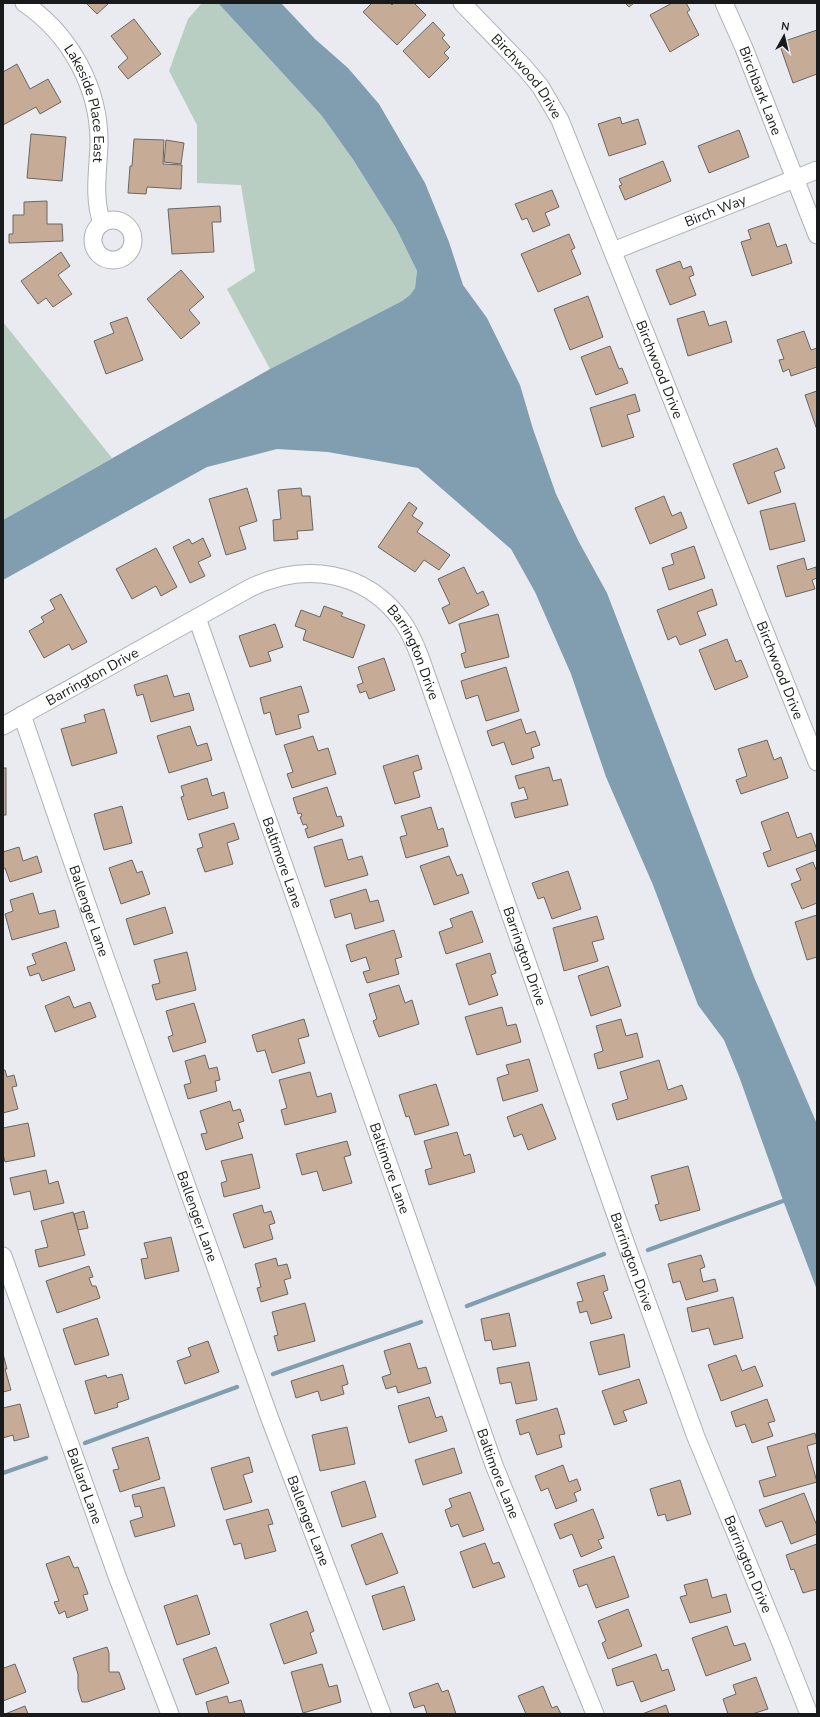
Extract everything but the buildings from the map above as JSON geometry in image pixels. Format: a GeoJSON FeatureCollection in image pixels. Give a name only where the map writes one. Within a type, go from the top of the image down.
{"type":"FeatureCollection","features":[{"type":"Feature","properties":{"kind":"street","name":"Lakeside Place East"},"geometry":{"type":"LineString","coordinates":[[24,3],[46,21],[62,38],[75,55],[89,85],[99,131],[97,200],[102,223]]}},
{"type":"Feature","properties":{"kind":"street","name":"Birchwood Drive"},"geometry":{"type":"LineString","coordinates":[[462,3],[524,67],[540,86],[552,104],[560,120],[817,762]]}},
{"type":"Feature","properties":{"kind":"street","name":"Birchbark Lane"},"geometry":{"type":"LineString","coordinates":[[724,3],[744,48],[817,235]]}},
{"type":"Feature","properties":{"kind":"street","name":"Birch Way"},"geometry":{"type":"LineString","coordinates":[[613,251],[817,170]]}},
{"type":"Feature","properties":{"kind":"street","name":"Barrington Drive"},"geometry":{"type":"LineString","coordinates":[[3,726],[262,582],[287,575],[311,573],[335,576],[358,584],[386,603],[401,620],[408,630],[422,664],[627,1247],[696,1437],[809,1714]]}},
{"type":"Feature","properties":{"kind":"street","name":"Baltimore Lane"},"geometry":{"type":"LineString","coordinates":[[197,618],[494,1465],[595,1714]]}},
{"type":"Feature","properties":{"kind":"street","name":"Ballenger Lane"},"geometry":{"type":"LineString","coordinates":[[22,715],[105,957],[270,1419],[382,1714]]}},
{"type":"Feature","properties":{"kind":"street","name":"Ballard Lane"},"geometry":{"type":"LineString","coordinates":[[3,1256],[117,1576],[170,1714]]}},
{"type":"Feature","properties":{"kind":"green space"},"geometry":{"type":"Polygon","coordinates":[[[202,3],[218,3],[322,116],[354,161],[396,228],[417,271],[415,288],[410,295],[402,301],[270,369],[227,289],[255,271],[241,185],[197,183],[197,125],[169,71],[188,19],[202,3]]]}},
{"type":"Feature","properties":{"kind":"green space"},"geometry":{"type":"Polygon","coordinates":[[[3,322],[112,458],[3,520],[3,322]]]}},
{"type":"Feature","properties":{"kind":"water"},"geometry":{"type":"Polygon","coordinates":[[[218,3],[281,3],[315,39],[348,68],[379,104],[425,183],[449,242],[463,285],[487,318],[520,385],[533,429],[556,494],[579,542],[607,593],[754,977],[817,1124],[817,1290],[740,1079],[724,1040],[698,1005],[653,885],[606,777],[571,674],[535,592],[511,549],[418,468],[328,452],[277,449],[207,467],[3,580],[3,520],[270,369],[402,301],[410,295],[415,288],[417,271],[396,228],[354,161],[322,116],[218,3]]]}},
{"type":"Feature","properties":{"kind":"waterway"},"geometry":{"type":"LineString","coordinates":[[648,1250],[783,1201]]}},
{"type":"Feature","properties":{"kind":"waterway"},"geometry":{"type":"LineString","coordinates":[[467,1306],[604,1254]]}},
{"type":"Feature","properties":{"kind":"waterway"},"geometry":{"type":"LineString","coordinates":[[273,1374],[421,1322]]}},
{"type":"Feature","properties":{"kind":"waterway"},"geometry":{"type":"LineString","coordinates":[[85,1443],[237,1387]]}},
{"type":"Feature","properties":{"kind":"waterway"},"geometry":{"type":"LineString","coordinates":[[3,1473],[46,1458]]}}]}
